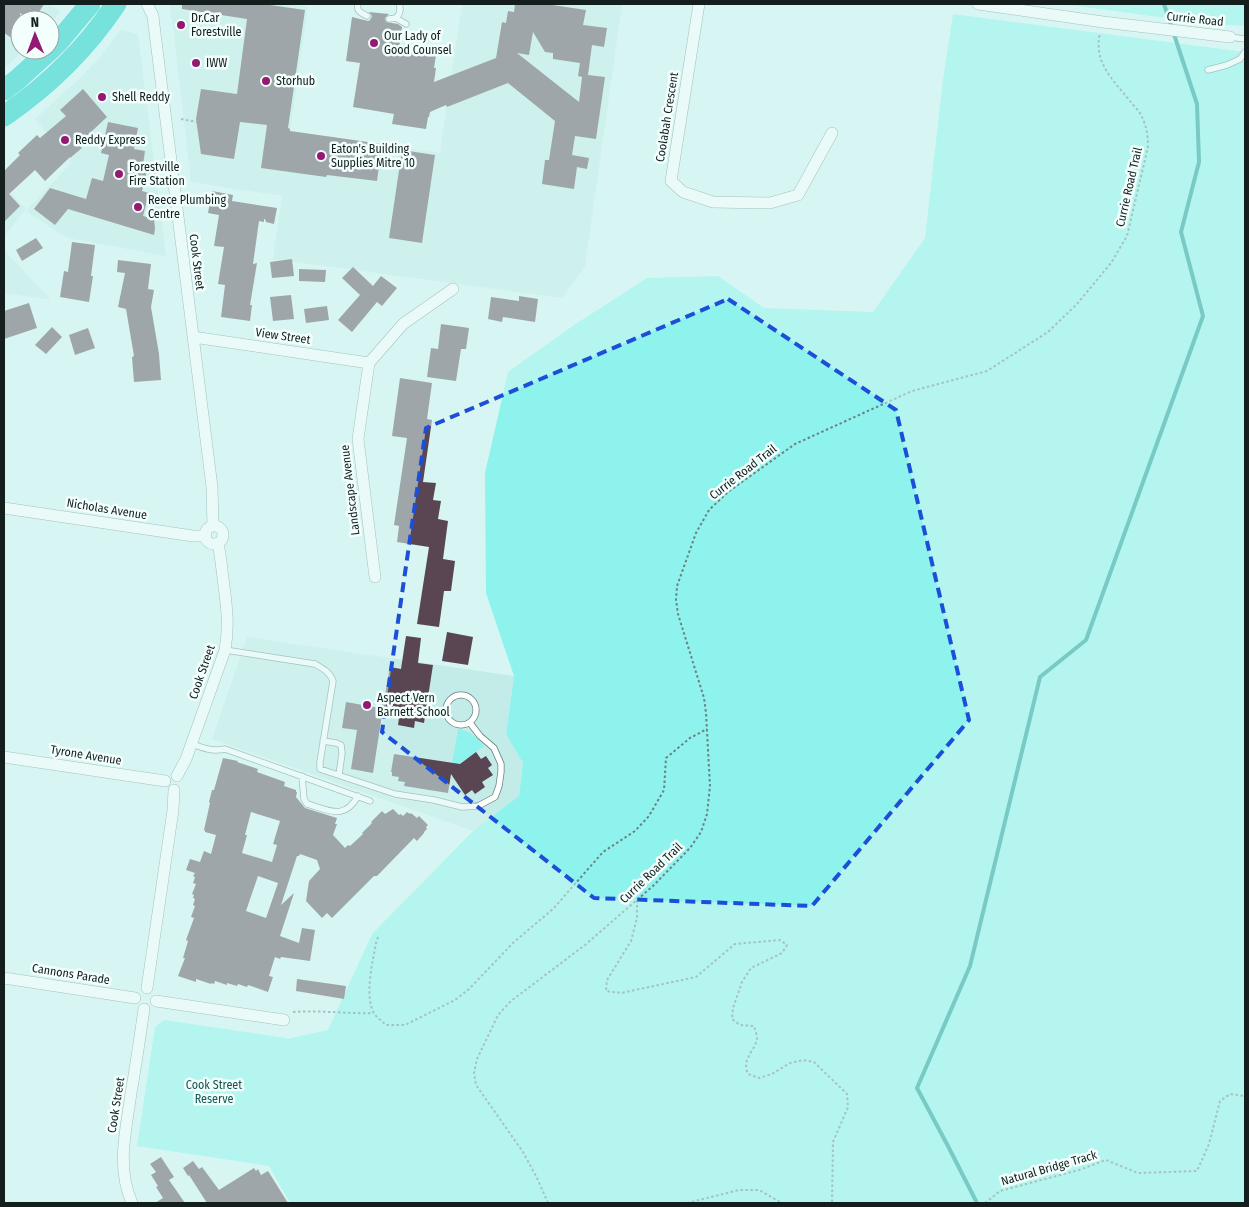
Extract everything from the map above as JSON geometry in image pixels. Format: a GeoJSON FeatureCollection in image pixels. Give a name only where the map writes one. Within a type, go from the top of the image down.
{"type":"FeatureCollection","features":[{"type":"Feature","properties":{"kind":"highway"},"geometry":{"type":"LineString","coordinates":[[60,40],[90,4]]}},
{"type":"Feature","properties":{"kind":"highway"},"geometry":{"type":"LineString","coordinates":[[4,116],[52,80],[89,40],[116,4]]}},
{"type":"Feature","properties":{"kind":"highway"},"geometry":{"type":"LineString","coordinates":[[4,90],[39,60]]}},
{"type":"Feature","properties":{"kind":"street","name":"Cook Street"},"geometry":{"type":"LineString","coordinates":[[147,4],[153,16],[212,486],[213,526]]}},
{"type":"Feature","properties":{"kind":"street","name":"Coolabah Crescent"},"geometry":{"type":"LineString","coordinates":[[699,4],[671,181],[682,192],[713,202],[770,203],[798,195],[832,133]]}},
{"type":"Feature","properties":{"kind":"street","name":"Currie Road"},"geometry":{"type":"LineString","coordinates":[[978,4],[1103,22],[1230,37]]}},
{"type":"Feature","properties":{"kind":"street"},"geometry":{"type":"LineString","coordinates":[[368,363],[403,324],[453,290]]}},
{"type":"Feature","properties":{"kind":"street","name":"View Street"},"geometry":{"type":"LineString","coordinates":[[193,337],[368,363]]}},
{"type":"Feature","properties":{"kind":"street","name":"Landscape Avenue"},"geometry":{"type":"LineString","coordinates":[[368,363],[358,439],[375,577]]}},
{"type":"Feature","properties":{"kind":"street","name":"Nicholas Avenue"},"geometry":{"type":"LineString","coordinates":[[4,508],[193,536],[206,536]]}},
{"type":"Feature","properties":{"kind":"street"},"geometry":{"type":"LineString","coordinates":[[213,526],[221,528],[223,534],[222,539],[215,544],[208,541],[206,536],[208,528],[213,526]]}},
{"type":"Feature","properties":{"kind":"street","name":"Cook Street"},"geometry":{"type":"LineString","coordinates":[[177,776],[192,744],[225,650],[228,634],[228,620],[218,543]]}},
{"type":"Feature","properties":{"kind":"street","name":"Tyrone Avenue"},"geometry":{"type":"LineString","coordinates":[[4,757],[165,781]]}},
{"type":"Feature","properties":{"kind":"street"},"geometry":{"type":"LineString","coordinates":[[170,775],[177,776],[180,780],[178,788],[174,790],[167,788],[165,781],[170,775]]}},
{"type":"Feature","properties":{"kind":"street"},"geometry":{"type":"LineString","coordinates":[[147,988],[173,810],[174,790]]}},
{"type":"Feature","properties":{"kind":"street","name":"Cannons Parade"},"geometry":{"type":"LineString","coordinates":[[4,978],[135,998]]}},
{"type":"Feature","properties":{"kind":"street"},"geometry":{"type":"LineString","coordinates":[[143,988],[147,988],[154,993],[156,1001],[152,1007],[144,1009],[138,1006],[135,998],[138,992],[143,988]]}},
{"type":"Feature","properties":{"kind":"street"},"geometry":{"type":"LineString","coordinates":[[156,1001],[284,1020]]}},
{"type":"Feature","properties":{"kind":"street","name":"Cook Street"},"geometry":{"type":"LineString","coordinates":[[132,1203],[124,1176],[123,1149],[144,1009]]}},
{"type":"Feature","properties":{"kind":"lane"},"geometry":{"type":"LineString","coordinates":[[353,16],[364,15],[359,12],[358,4]]}},
{"type":"Feature","properties":{"kind":"lane"},"geometry":{"type":"LineString","coordinates":[[399,4],[399,15],[393,19],[406,24]]}},
{"type":"Feature","properties":{"kind":"lane"},"geometry":{"type":"LineString","coordinates":[[1230,37],[1245,39]]}},
{"type":"Feature","properties":{"kind":"lane"},"geometry":{"type":"LineString","coordinates":[[1208,70],[1240,59],[1245,52]]}},
{"type":"Feature","properties":{"kind":"lane"},"geometry":{"type":"LineString","coordinates":[[225,650],[314,664],[325,670],[332,676],[333,681],[320,769],[396,794],[462,807],[478,806],[494,797],[499,786],[501,764],[494,748],[480,736],[470,723]]}},
{"type":"Feature","properties":{"kind":"lane"},"geometry":{"type":"LineString","coordinates":[[457,696],[467,697],[475,704],[476,714],[470,723],[460,725],[450,721],[446,707],[452,698],[457,696]]}},
{"type":"Feature","properties":{"kind":"lane"},"geometry":{"type":"LineString","coordinates":[[323,741],[341,745],[342,753],[339,775]]}},
{"type":"Feature","properties":{"kind":"lane"},"geometry":{"type":"LineString","coordinates":[[192,744],[214,751],[225,749],[370,801]]}},
{"type":"Feature","properties":{"kind":"lane"},"geometry":{"type":"LineString","coordinates":[[302,776],[304,799],[307,804],[334,812],[344,811],[353,804],[358,796]]}},
{"type":"Feature","properties":{"kind":"path","name":"Currie Road Trail"},"geometry":{"type":"LineString","coordinates":[[548,1203],[523,1152],[476,1085],[474,1073],[477,1059],[498,1015],[511,1001],[585,945],[653,886],[690,848],[701,832],[707,814],[710,786],[704,698],[678,614],[676,600],[677,586],[696,533],[709,510],[728,492],[795,444],[912,391],[987,371],[1048,332],[1077,304],[1111,263],[1127,236],[1148,147],[1148,133],[1140,112],[1107,73],[1101,60],[1098,44],[1103,22]]}},
{"type":"Feature","properties":{"kind":"path"},"geometry":{"type":"LineString","coordinates":[[181,119],[197,122]]}},
{"type":"Feature","properties":{"kind":"path"},"geometry":{"type":"LineString","coordinates":[[378,937],[370,984],[371,1002],[374,1013],[386,1025],[405,1025],[455,1000],[469,989],[514,942],[553,909],[603,852],[635,831],[649,816],[664,790],[666,758],[690,738],[707,729]]}},
{"type":"Feature","properties":{"kind":"path"},"geometry":{"type":"LineString","coordinates":[[637,900],[637,918],[631,941],[607,980],[606,991],[621,993],[696,977],[735,944],[780,940],[787,945],[782,953],[751,968],[742,982],[733,1008],[732,1019],[740,1025],[754,1026],[757,1038],[748,1056],[746,1069],[748,1074],[759,1078],[772,1074],[790,1062],[803,1060],[814,1062],[847,1094],[848,1107],[833,1142],[832,1203]]}},
{"type":"Feature","properties":{"kind":"path"},"geometry":{"type":"LineString","coordinates":[[284,1020],[293,1012],[320,1010],[357,1014],[374,1013]]}},
{"type":"Feature","properties":{"kind":"path","name":"Natural Bridge Track"},"geometry":{"type":"LineString","coordinates":[[986,1203],[1000,1191],[1079,1170],[1106,1160],[1138,1174],[1198,1171],[1209,1144],[1220,1101],[1230,1094],[1245,1096]]}},
{"type":"Feature","properties":{"kind":"path"},"geometry":{"type":"LineString","coordinates":[[687,1203],[738,1190],[758,1190],[782,1203]]}},
{"type":"Feature","properties":{"kind":"highlighted area"},"geometry":{"type":"Polygon","coordinates":[[[728,299],[896,410],[969,720],[812,906],[594,898],[382,732],[426,428],[728,299]]]}},
{"type":"Feature","properties":{"kind":"shaded area"},"geometry":{"type":"Polygon","coordinates":[[[4,4],[49,4],[59,10],[10,10],[10,60],[13,60],[4,69],[4,4]]]}},
{"type":"Feature","properties":{"kind":"shaded area"},"geometry":{"type":"Polygon","coordinates":[[[169,4],[284,4],[308,7],[290,131],[440,153],[462,4],[622,4],[585,267],[562,298],[273,259],[282,196],[191,182],[169,4]]]}},
{"type":"Feature","properties":{"kind":"shaded area"},"geometry":{"type":"Polygon","coordinates":[[[121,30],[138,34],[166,256],[67,238],[26,211],[71,163],[35,119],[82,76],[101,56],[121,30]]]}},
{"type":"Feature","properties":{"kind":"shaded area"},"geometry":{"type":"Polygon","coordinates":[[[4,186],[26,209],[4,237],[4,186]]]}},
{"type":"Feature","properties":{"kind":"shaded area"},"geometry":{"type":"Polygon","coordinates":[[[4,250],[51,300],[4,293],[4,250]]]}},
{"type":"Feature","properties":{"kind":"shaded area","name":"Aspect Vern Barnett School"},"geometry":{"type":"Polygon","coordinates":[[[247,637],[514,676],[506,734],[523,763],[519,796],[473,831],[212,739],[247,637]]]}},
{"type":"Feature","properties":{"kind":"green space"},"geometry":{"type":"Polygon","coordinates":[[[1063,4],[1245,4],[1245,26],[1209,24],[1063,4]]]}},
{"type":"Feature","properties":{"kind":"green space","name":"Cook Street Reserve"},"geometry":{"type":"Polygon","coordinates":[[[953,14],[1245,52],[1245,1203],[290,1203],[269,1166],[137,1146],[155,1027],[164,1020],[287,1039],[328,1030],[372,934],[473,831],[519,796],[523,763],[506,734],[514,676],[486,593],[485,473],[508,372],[574,325],[647,278],[718,276],[764,308],[873,312],[925,238],[943,79],[953,14]]]}},
{"type":"Feature","properties":{"kind":"green space"},"geometry":{"type":"Polygon","coordinates":[[[458,729],[473,735],[484,746],[451,770],[458,729]]]}},
{"type":"Feature","properties":{"kind":"building"},"geometry":{"type":"Polygon","coordinates":[[[4,4],[44,4],[40,10],[10,10],[10,37],[4,33],[4,4]]]}},
{"type":"Feature","properties":{"kind":"building"},"geometry":{"type":"Polygon","coordinates":[[[182,4],[263,4],[305,10],[288,128],[290,131],[382,144],[377,181],[327,175],[326,177],[261,168],[267,125],[240,122],[234,159],[201,154],[196,119],[201,89],[237,94],[247,19],[182,9],[182,4]]]}},
{"type":"Feature","properties":{"kind":"building"},"geometry":{"type":"Polygon","coordinates":[[[515,4],[546,4],[586,10],[583,25],[607,28],[604,47],[592,45],[588,75],[605,77],[596,139],[575,136],[572,155],[589,158],[587,169],[577,167],[574,189],[542,184],[545,160],[549,160],[555,121],[508,83],[430,112],[426,129],[392,124],[394,114],[353,107],[360,63],[346,61],[352,17],[368,21],[372,16],[369,12],[389,14],[385,18],[386,22],[398,24],[402,27],[399,49],[436,55],[434,82],[496,58],[502,22],[506,23],[508,11],[514,12],[515,4]],[[533,32],[529,55],[517,53],[579,102],[582,77],[578,76],[580,63],[553,59],[553,53],[545,52],[533,32]]]}},
{"type":"Feature","properties":{"kind":"building"},"geometry":{"type":"Polygon","coordinates":[[[83,89],[107,117],[78,144],[82,148],[45,181],[35,170],[9,194],[20,206],[4,222],[4,171],[20,155],[18,153],[37,135],[40,138],[66,116],[60,110],[83,89]]]}},
{"type":"Feature","properties":{"kind":"building"},"geometry":{"type":"Polygon","coordinates":[[[108,122],[138,128],[134,149],[145,151],[143,165],[148,166],[142,191],[149,193],[143,216],[154,219],[154,235],[68,209],[55,225],[34,209],[50,188],[86,199],[92,178],[103,181],[109,155],[101,153],[108,122]]]}},
{"type":"Feature","properties":{"kind":"building"},"geometry":{"type":"Polygon","coordinates":[[[402,150],[435,155],[422,243],[389,238],[402,150]]]}},
{"type":"Feature","properties":{"kind":"building"},"geometry":{"type":"Polygon","coordinates":[[[212,191],[233,195],[232,201],[277,208],[274,224],[266,222],[265,219],[264,222],[259,221],[253,264],[257,263],[250,305],[252,305],[250,321],[221,317],[225,285],[218,284],[224,247],[214,246],[219,215],[208,213],[212,191]]]}},
{"type":"Feature","properties":{"kind":"building"},"geometry":{"type":"Polygon","coordinates":[[[36,238],[43,248],[22,261],[16,250],[36,238]]]}},
{"type":"Feature","properties":{"kind":"building"},"geometry":{"type":"Polygon","coordinates":[[[72,242],[95,245],[89,302],[60,297],[64,271],[68,272],[72,242]]]}},
{"type":"Feature","properties":{"kind":"building"},"geometry":{"type":"Polygon","coordinates":[[[292,259],[294,276],[272,278],[270,262],[292,259]]]}},
{"type":"Feature","properties":{"kind":"building"},"geometry":{"type":"Polygon","coordinates":[[[118,260],[151,264],[148,289],[154,290],[151,307],[159,354],[161,380],[134,382],[132,357],[134,356],[126,309],[118,307],[125,273],[117,272],[118,260]]]}},
{"type":"Feature","properties":{"kind":"building"},"geometry":{"type":"Polygon","coordinates":[[[353,267],[373,286],[381,276],[397,288],[382,306],[377,302],[352,332],[338,320],[360,295],[342,278],[353,267]]]}},
{"type":"Feature","properties":{"kind":"building"},"geometry":{"type":"Polygon","coordinates":[[[299,269],[326,270],[325,282],[299,281],[299,269]]]}},
{"type":"Feature","properties":{"kind":"building"},"geometry":{"type":"Polygon","coordinates":[[[291,295],[294,319],[273,321],[270,297],[291,295]]]}},
{"type":"Feature","properties":{"kind":"building"},"geometry":{"type":"Polygon","coordinates":[[[519,296],[538,299],[535,322],[503,317],[502,322],[488,319],[491,297],[519,301],[519,296]]]}},
{"type":"Feature","properties":{"kind":"building"},"geometry":{"type":"Polygon","coordinates":[[[29,303],[37,328],[4,339],[4,311],[29,303]]]}},
{"type":"Feature","properties":{"kind":"building"},"geometry":{"type":"Polygon","coordinates":[[[327,306],[329,320],[306,323],[304,309],[327,306]]]}},
{"type":"Feature","properties":{"kind":"building"},"geometry":{"type":"Polygon","coordinates":[[[441,324],[469,328],[466,349],[461,349],[456,381],[427,377],[431,348],[438,349],[441,324]]]}},
{"type":"Feature","properties":{"kind":"building"},"geometry":{"type":"Polygon","coordinates":[[[52,327],[62,337],[46,354],[35,345],[52,327]]]}},
{"type":"Feature","properties":{"kind":"building"},"geometry":{"type":"Polygon","coordinates":[[[88,328],[95,348],[75,355],[69,335],[88,328]]]}},
{"type":"Feature","properties":{"kind":"building"},"geometry":{"type":"Polygon","coordinates":[[[400,378],[432,383],[427,419],[432,420],[423,482],[436,483],[433,500],[441,501],[438,519],[448,521],[443,559],[455,561],[451,591],[444,591],[439,627],[417,624],[429,547],[397,542],[399,526],[394,525],[407,438],[392,436],[400,378]]]}},
{"type":"Feature","properties":{"kind":"building"},"geometry":{"type":"Polygon","coordinates":[[[447,632],[473,637],[468,665],[442,661],[447,632]]]}},
{"type":"Feature","properties":{"kind":"building"},"geometry":{"type":"Polygon","coordinates":[[[406,636],[421,638],[418,663],[433,665],[424,723],[415,721],[414,728],[398,725],[399,718],[382,715],[373,773],[351,769],[357,730],[342,728],[346,702],[380,708],[382,695],[385,695],[390,667],[401,669],[406,636]]]}},
{"type":"Feature","properties":{"kind":"building"},"geometry":{"type":"Polygon","coordinates":[[[476,752],[481,759],[486,756],[492,765],[488,768],[493,775],[482,782],[485,787],[475,794],[472,790],[465,795],[451,774],[448,793],[404,786],[405,782],[398,781],[399,777],[392,776],[394,754],[460,764],[476,752]]]}},
{"type":"Feature","properties":{"kind":"building"},"geometry":{"type":"Polygon","coordinates":[[[223,758],[238,761],[258,769],[257,772],[285,782],[284,786],[296,790],[296,797],[305,808],[337,818],[333,835],[345,848],[363,834],[382,811],[385,814],[393,809],[403,816],[407,812],[411,813],[417,818],[419,816],[428,825],[417,841],[414,838],[332,918],[327,913],[322,918],[306,901],[309,881],[320,869],[317,860],[300,854],[297,856],[281,905],[294,893],[280,936],[299,943],[302,928],[315,930],[310,961],[275,957],[269,976],[273,977],[268,992],[248,985],[247,987],[227,983],[227,985],[215,981],[214,984],[211,984],[196,979],[196,982],[178,976],[185,958],[183,958],[188,941],[186,940],[194,918],[191,917],[195,906],[193,905],[194,895],[192,894],[196,884],[193,883],[195,873],[186,870],[190,859],[200,862],[204,851],[211,854],[216,835],[204,830],[212,790],[214,790],[223,758]],[[251,812],[242,853],[272,862],[277,845],[273,844],[280,821],[251,812]],[[258,876],[246,911],[266,918],[278,883],[258,876]]]}},
{"type":"Feature","properties":{"kind":"building"},"geometry":{"type":"Polygon","coordinates":[[[297,979],[346,986],[344,999],[296,991],[297,979]]]}},
{"type":"Feature","properties":{"kind":"building"},"geometry":{"type":"Polygon","coordinates":[[[161,1157],[174,1177],[169,1180],[185,1203],[155,1203],[163,1198],[151,1175],[156,1172],[150,1164],[161,1157]]]}},
{"type":"Feature","properties":{"kind":"building"},"geometry":{"type":"Polygon","coordinates":[[[193,1161],[199,1169],[202,1167],[219,1190],[254,1168],[256,1171],[258,1169],[261,1175],[268,1171],[288,1203],[207,1203],[183,1168],[193,1161]]]}},
{"type":"Feature","properties":{"kind":"waterway"},"geometry":{"type":"LineString","coordinates":[[977,1203],[917,1088],[970,966],[1040,677],[1086,640],[1203,316],[1181,232],[1199,162],[1197,104],[1164,4]]}},
{"type":"Feature","properties":{"kind":"place","name":"Dr.Car Forestville"},"geometry":{"type":"Point","coordinates":[181,25]}},
{"type":"Feature","properties":{"kind":"place","name":"Our Lady of Good Counsel"},"geometry":{"type":"Point","coordinates":[374,43]}},
{"type":"Feature","properties":{"kind":"place","name":"IWW"},"geometry":{"type":"Point","coordinates":[196,63]}},
{"type":"Feature","properties":{"kind":"place","name":"Storhub"},"geometry":{"type":"Point","coordinates":[266,81]}},
{"type":"Feature","properties":{"kind":"place","name":"Shell Reddy"},"geometry":{"type":"Point","coordinates":[102,97]}},
{"type":"Feature","properties":{"kind":"place","name":"Reddy Express"},"geometry":{"type":"Point","coordinates":[65,140]}},
{"type":"Feature","properties":{"kind":"place","name":"Eaton's Building Supplies Mitre 10"},"geometry":{"type":"Point","coordinates":[321,156]}},
{"type":"Feature","properties":{"kind":"place","name":"Forestville Fire Station"},"geometry":{"type":"Point","coordinates":[119,174]}},
{"type":"Feature","properties":{"kind":"place","name":"Reece Plumbing Centre"},"geometry":{"type":"Point","coordinates":[138,207]}},
{"type":"Feature","properties":{"kind":"place","name":"Aspect Vern Barnett School"},"geometry":{"type":"Point","coordinates":[367,705]}}]}
